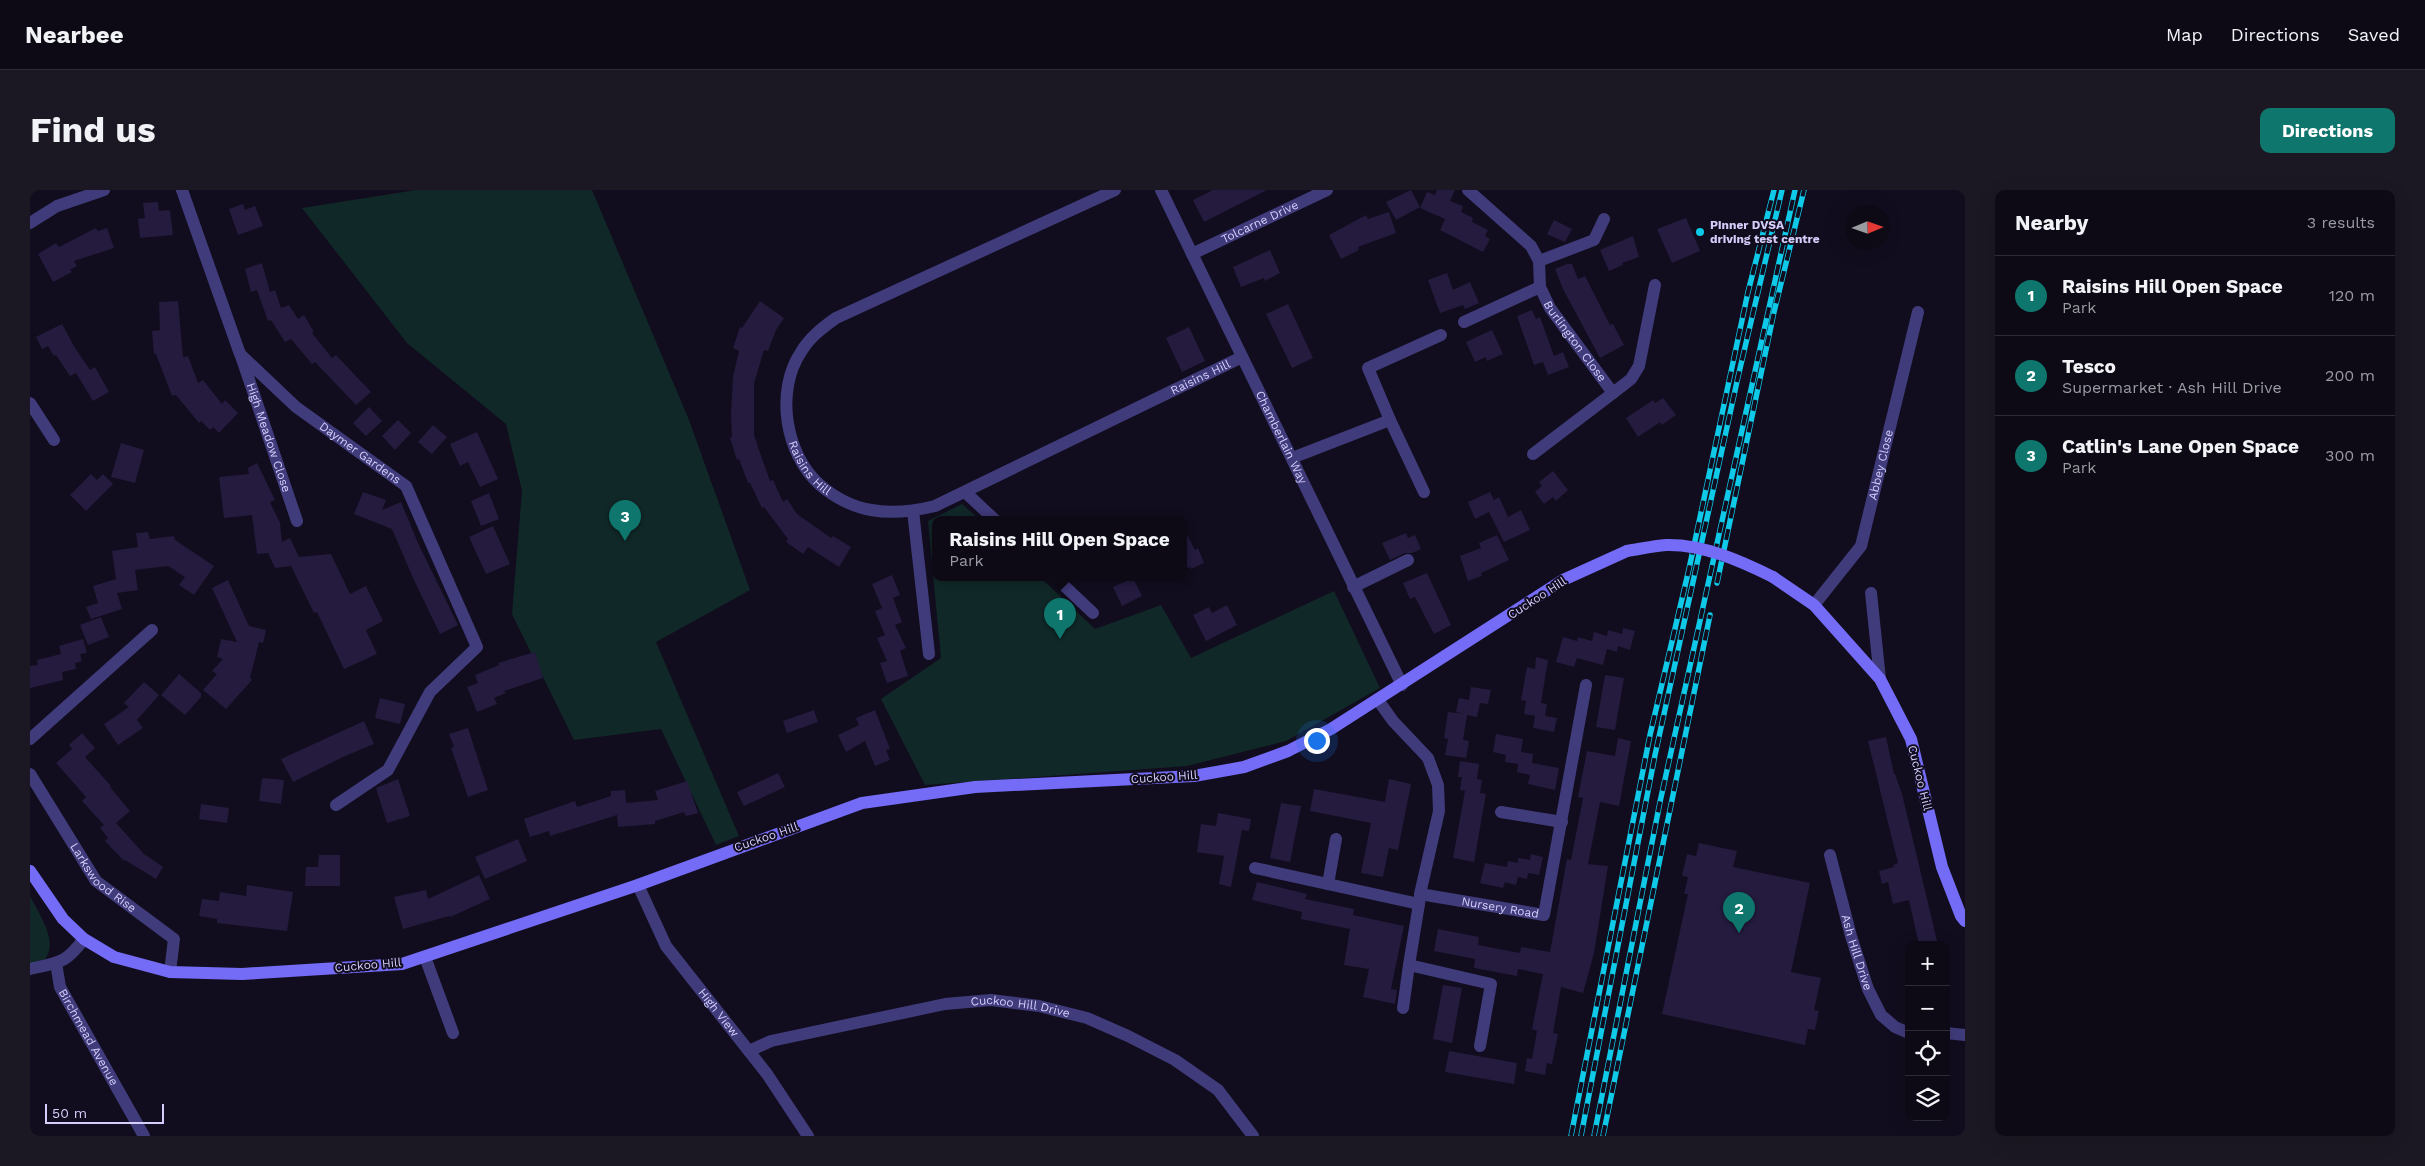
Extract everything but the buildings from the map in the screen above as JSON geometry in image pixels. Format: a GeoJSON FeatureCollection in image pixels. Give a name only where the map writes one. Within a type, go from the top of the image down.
{"type":"FeatureCollection","features":[{"type":"Feature","properties":{"kind":"main road","name":"Cuckoo Hill"},"geometry":{"type":"LineString","coordinates":[[30,871],[63,919],[84,939],[114,957],[170,972],[242,974],[402,964],[638,885],[862,803],[975,788],[1194,776],[1244,766],[1288,751],[1331,730],[1563,580],[1627,551],[1667,545],[1707,550],[1743,562],[1773,577],[1814,606],[1880,679],[1911,739],[1942,867],[1961,916],[1965,921]]}},
{"type":"Feature","properties":{"kind":"street"},"geometry":{"type":"LineString","coordinates":[[30,223],[57,206],[104,190]]}},
{"type":"Feature","properties":{"kind":"street","name":"Daymer Gardens"},"geometry":{"type":"LineString","coordinates":[[182,190],[240,354],[296,407],[406,486],[477,647],[430,692],[388,770],[336,805]]}},
{"type":"Feature","properties":{"kind":"street","name":"Raisins Hill"},"geometry":{"type":"LineString","coordinates":[[1116,190],[836,318],[816,332],[800,353],[789,378],[786,405],[791,437],[803,463],[820,485],[844,501],[872,510],[913,511],[935,506],[1242,357]]}},
{"type":"Feature","properties":{"kind":"street","name":"Chamberlain Way"},"geometry":{"type":"LineString","coordinates":[[1160,190],[1402,685]]}},
{"type":"Feature","properties":{"kind":"street"},"geometry":{"type":"LineString","coordinates":[[1468,190],[1531,246],[1539,261],[1594,240],[1604,219]]}},
{"type":"Feature","properties":{"kind":"street","name":"Tolcarne Drive"},"geometry":{"type":"LineString","coordinates":[[1192,254],[1323,191]]}},
{"type":"Feature","properties":{"kind":"street","name":"Burlington Close"},"geometry":{"type":"LineString","coordinates":[[1539,261],[1540,287],[1550,308],[1613,393]]}},
{"type":"Feature","properties":{"kind":"street","name":"Burlington Close"},"geometry":{"type":"LineString","coordinates":[[1533,454],[1631,378],[1639,366],[1655,286]]}},
{"type":"Feature","properties":{"kind":"street","name":"Burlington Close"},"geometry":{"type":"LineString","coordinates":[[1464,322],[1540,287]]}},
{"type":"Feature","properties":{"kind":"street","name":"Abbey Close"},"geometry":{"type":"LineString","coordinates":[[1814,606],[1861,546],[1918,312]]}},
{"type":"Feature","properties":{"kind":"street"},"geometry":{"type":"LineString","coordinates":[[1424,492],[1368,368],[1441,335]]}},
{"type":"Feature","properties":{"kind":"street","name":"High Meadow Close"},"geometry":{"type":"LineString","coordinates":[[240,354],[297,520]]}},
{"type":"Feature","properties":{"kind":"street"},"geometry":{"type":"LineString","coordinates":[[30,403],[54,440]]}},
{"type":"Feature","properties":{"kind":"street"},"geometry":{"type":"LineString","coordinates":[[1292,458],[1390,420]]}},
{"type":"Feature","properties":{"kind":"street"},"geometry":{"type":"LineString","coordinates":[[965,492],[991,516]]}},
{"type":"Feature","properties":{"kind":"street"},"geometry":{"type":"LineString","coordinates":[[913,511],[928,654]]}},
{"type":"Feature","properties":{"kind":"street"},"geometry":{"type":"LineString","coordinates":[[1353,587],[1408,560]]}},
{"type":"Feature","properties":{"kind":"street"},"geometry":{"type":"LineString","coordinates":[[1059,581],[1093,613]]}},
{"type":"Feature","properties":{"kind":"street"},"geometry":{"type":"LineString","coordinates":[[1871,593],[1880,679]]}},
{"type":"Feature","properties":{"kind":"street"},"geometry":{"type":"LineString","coordinates":[[30,738],[152,630]]}},
{"type":"Feature","properties":{"kind":"street","name":"Nursery Road"},"geometry":{"type":"LineString","coordinates":[[1255,868],[1328,884],[1420,899],[1544,915],[1586,685]]}},
{"type":"Feature","properties":{"kind":"street"},"geometry":{"type":"LineString","coordinates":[[1378,700],[1393,721],[1428,758],[1438,785],[1439,811],[1420,899],[1403,1008]]}},
{"type":"Feature","properties":{"kind":"street","name":"Larkswood Rise"},"geometry":{"type":"LineString","coordinates":[[30,774],[96,881],[174,939],[170,972]]}},
{"type":"Feature","properties":{"kind":"street"},"geometry":{"type":"LineString","coordinates":[[1501,812],[1562,822]]}},
{"type":"Feature","properties":{"kind":"street"},"geometry":{"type":"LineString","coordinates":[[1328,884],[1336,839]]}},
{"type":"Feature","properties":{"kind":"street","name":"Ash Hill Drive"},"geometry":{"type":"LineString","coordinates":[[1830,855],[1851,936],[1868,989],[1881,1015],[1895,1027],[1906,1031]]}},
{"type":"Feature","properties":{"kind":"street","name":"High View"},"geometry":{"type":"LineString","coordinates":[[638,885],[666,946],[750,1051],[808,1136]]}},
{"type":"Feature","properties":{"kind":"street"},"geometry":{"type":"LineString","coordinates":[[30,970],[70,957],[84,939]]}},
{"type":"Feature","properties":{"kind":"street"},"geometry":{"type":"LineString","coordinates":[[425,956],[453,1033]]}},
{"type":"Feature","properties":{"kind":"street","name":"Birchmead Avenue"},"geometry":{"type":"LineString","coordinates":[[56,963],[60,987],[144,1136]]}},
{"type":"Feature","properties":{"kind":"street"},"geometry":{"type":"LineString","coordinates":[[1409,965],[1491,984],[1480,1046]]}},
{"type":"Feature","properties":{"kind":"street","name":"Cuckoo Hill Drive"},"geometry":{"type":"LineString","coordinates":[[750,1051],[771,1041],[945,1004],[991,1000],[1039,1006],[1087,1018],[1175,1060],[1218,1090],[1253,1136]]}},
{"type":"Feature","properties":{"kind":"street"},"geometry":{"type":"LineString","coordinates":[[1950,1033],[1965,1035]]}},
{"type":"Feature","properties":{"kind":"green space"},"geometry":{"type":"Polygon","coordinates":[[[416,190],[592,190],[689,420],[750,590],[656,642],[739,836],[716,845],[661,729],[574,740],[512,614],[522,491],[506,424],[407,343],[302,208],[416,190]]]}},
{"type":"Feature","properties":{"kind":"green space"},"geometry":{"type":"Polygon","coordinates":[[[962,504],[976,516],[938,516],[962,504]]]}},
{"type":"Feature","properties":{"kind":"green space"},"geometry":{"type":"Polygon","coordinates":[[[932,519],[932,563],[928,521],[932,519]]]}},
{"type":"Feature","properties":{"kind":"green space"},"geometry":{"type":"Polygon","coordinates":[[[934,581],[1044,581],[1095,629],[1161,605],[1191,658],[1334,591],[1380,688],[1286,741],[1187,766],[925,785],[881,699],[941,658],[934,581]]]}},
{"type":"Feature","properties":{"kind":"green space"},"geometry":{"type":"Polygon","coordinates":[[[30,896],[49,936],[50,946],[47,955],[41,963],[30,970],[30,896]]]}},
{"type":"Feature","properties":{"kind":"railway"},"geometry":{"type":"LineString","coordinates":[[1571,1136],[1650,735],[1689,569],[1748,292],[1774,190]]}},
{"type":"Feature","properties":{"kind":"railway"},"geometry":{"type":"LineString","coordinates":[[1581,1136],[1655,755],[1738,377],[1782,190]]}},
{"type":"Feature","properties":{"kind":"railway"},"geometry":{"type":"LineString","coordinates":[[1594,1136],[1660,802],[1795,190]]}},
{"type":"Feature","properties":{"kind":"railway"},"geometry":{"type":"LineString","coordinates":[[1717,583],[1774,312],[1804,190]]}},
{"type":"Feature","properties":{"kind":"railway"},"geometry":{"type":"LineString","coordinates":[[1603,1136],[1710,615]]}},
{"type":"Feature","properties":{"kind":"place","name":"Pinner DVSA driving test centre"},"geometry":{"type":"Point","coordinates":[1700,232]}},
{"type":"Feature","properties":{"kind":"place","name":"Catlin's Lane Open Space"},"geometry":{"type":"Point","coordinates":[625,541]}},
{"type":"Feature","properties":{"kind":"place","name":"Raisins Hill Open Space"},"geometry":{"type":"Point","coordinates":[1060,639]}},
{"type":"Feature","properties":{"kind":"place","name":"Tesco"},"geometry":{"type":"Point","coordinates":[1739,933]}}]}
